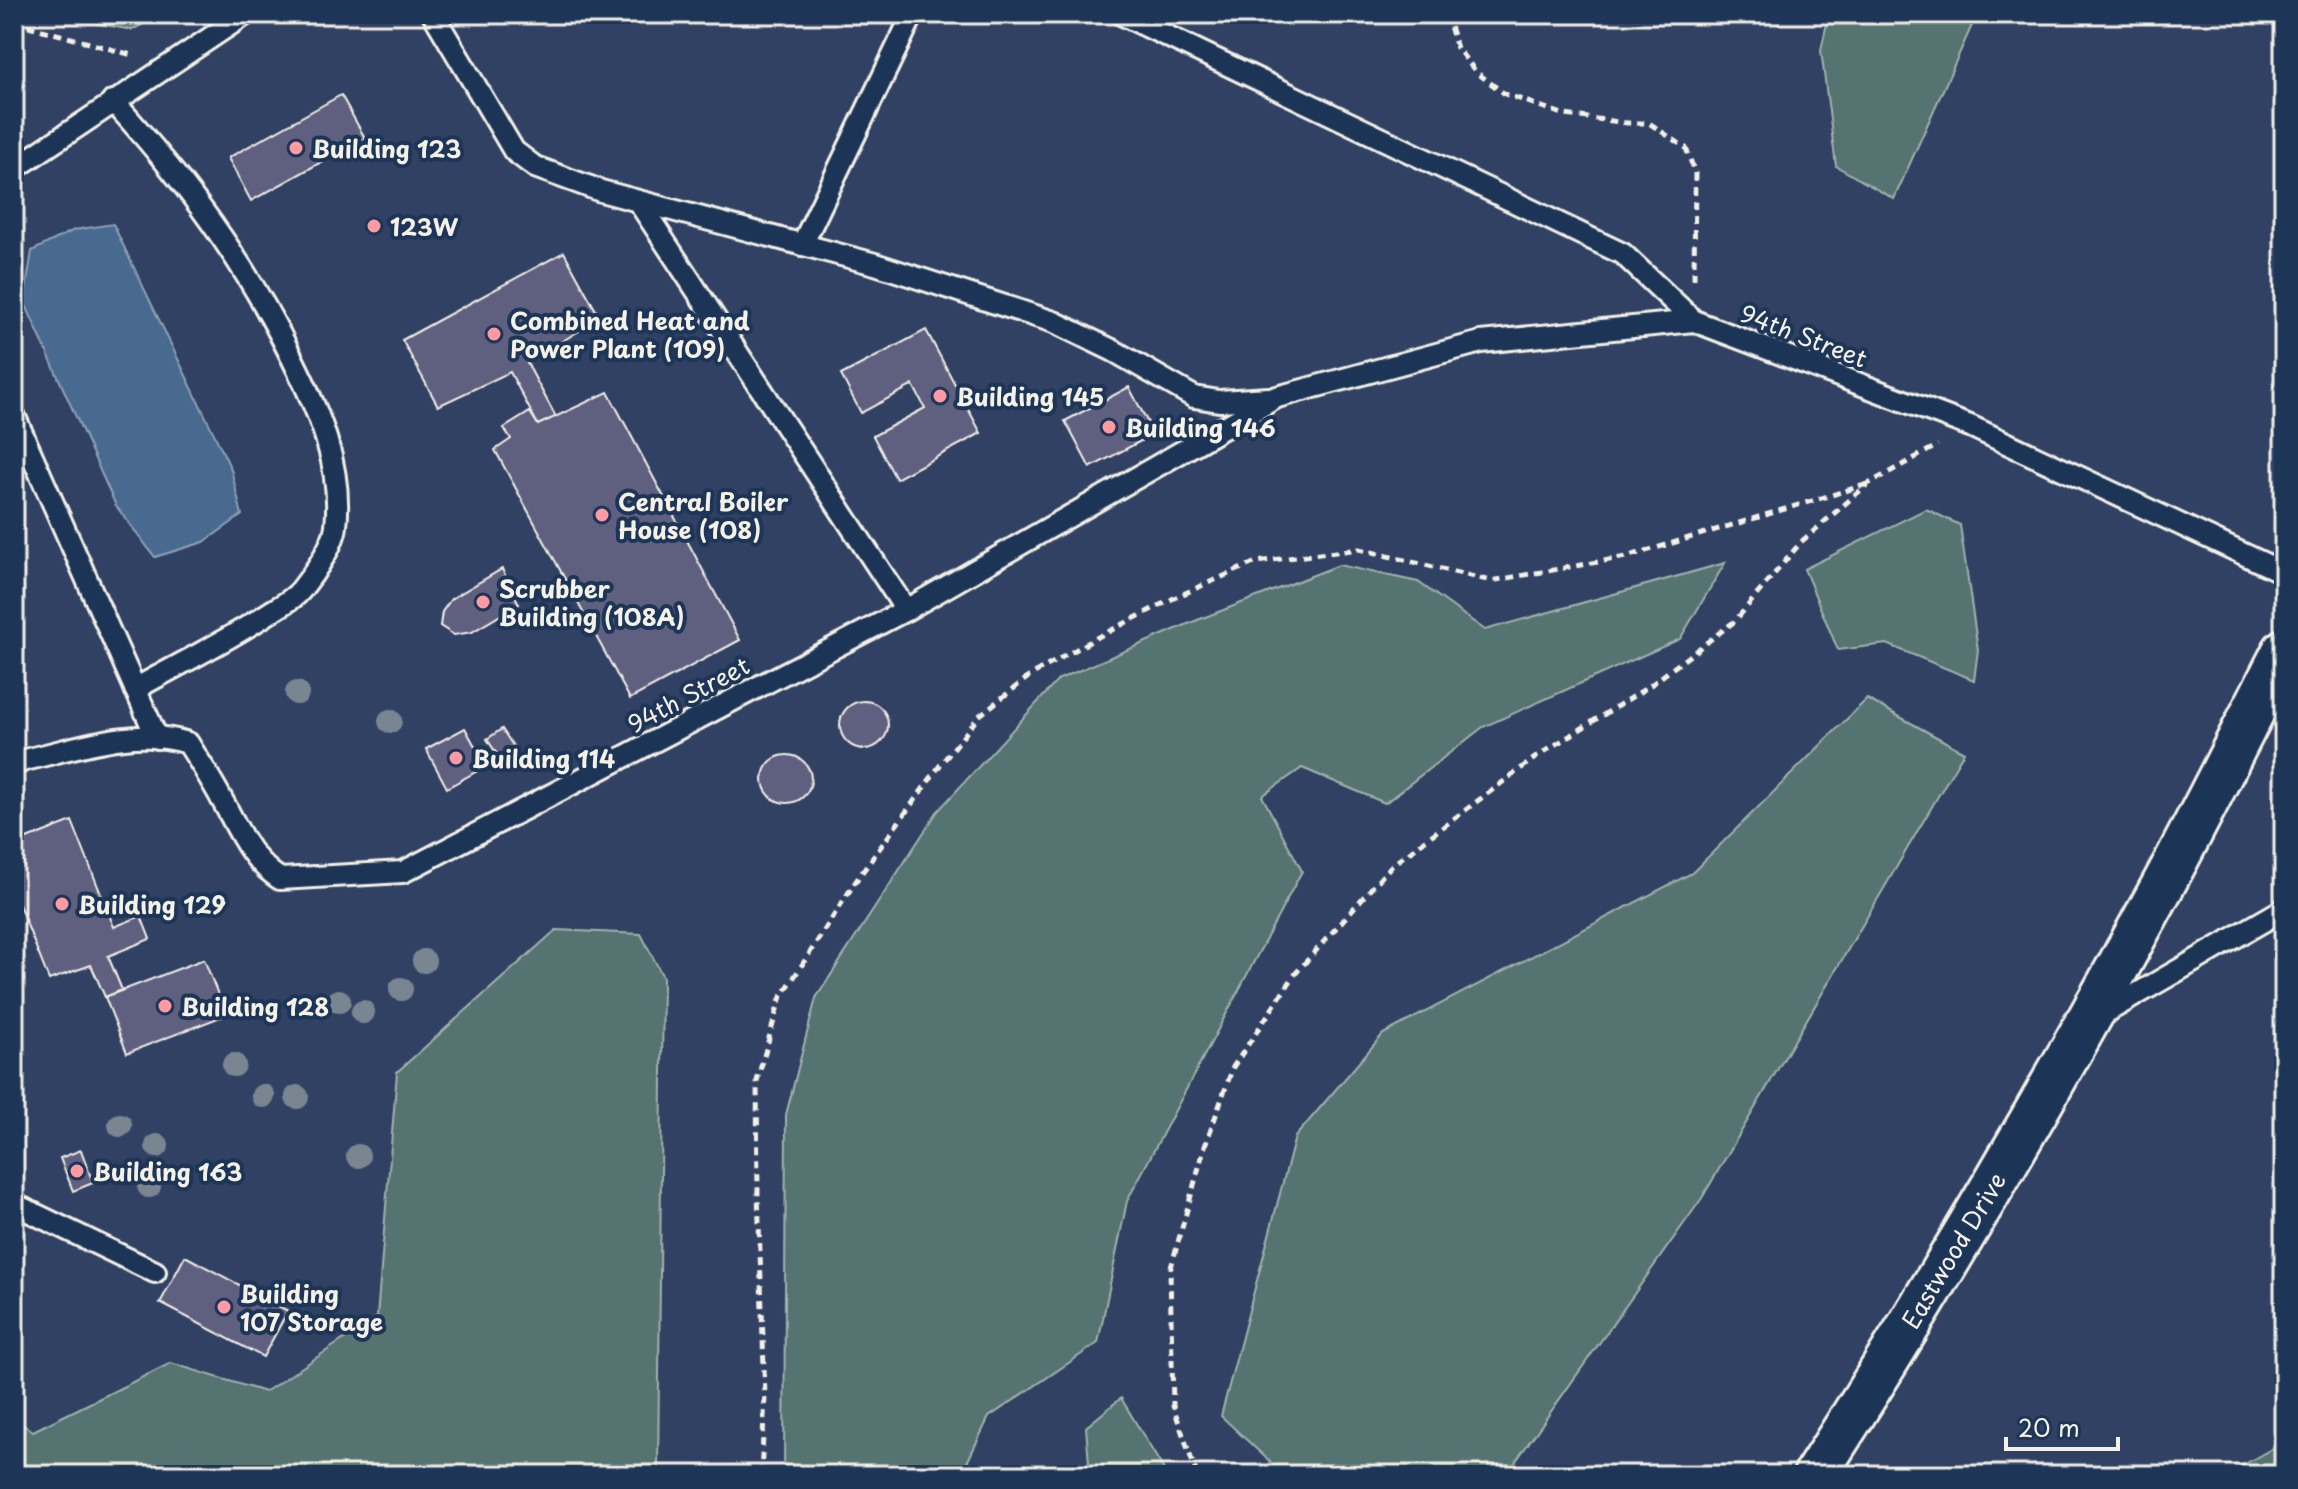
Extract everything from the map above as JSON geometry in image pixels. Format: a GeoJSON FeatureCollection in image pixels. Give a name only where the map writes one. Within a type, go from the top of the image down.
{"type":"FeatureCollection","features":[{"type":"Feature","properties":{"kind":"street","name":"Eastwood Drive"},"geometry":{"type":"LineString","coordinates":[[1815,1475],[1992,1188],[2087,1023],[2164,884],[2284,651]]}},
{"type":"Feature","properties":{"kind":"lane"},"geometry":{"type":"LineString","coordinates":[[14,169],[246,14]]}},
{"type":"Feature","properties":{"kind":"lane","name":"94th Street"},"geometry":{"type":"LineString","coordinates":[[433,14],[514,151],[535,167],[601,191],[875,264],[1004,304],[1114,351],[1194,397],[1219,401],[1277,397],[1481,342],[1694,321],[1970,426],[2284,573]]}},
{"type":"Feature","properties":{"kind":"lane"},"geometry":{"type":"LineString","coordinates":[[802,245],[913,14]]}},
{"type":"Feature","properties":{"kind":"lane"},"geometry":{"type":"LineString","coordinates":[[1121,14],[1623,254],[1694,321]]}},
{"type":"Feature","properties":{"kind":"lane"},"geometry":{"type":"LineString","coordinates":[[113,101],[164,158],[220,231],[269,310],[318,410],[336,480],[336,529],[319,566],[299,593],[247,628],[135,689]]}},
{"type":"Feature","properties":{"kind":"lane"},"geometry":{"type":"LineString","coordinates":[[638,201],[906,610]]}},
{"type":"Feature","properties":{"kind":"lane","name":"94th Street"},"geometry":{"type":"LineString","coordinates":[[14,765],[119,739],[171,738],[188,743],[247,848],[267,871],[280,879],[403,872],[906,610],[1277,397]]}},
{"type":"Feature","properties":{"kind":"lane"},"geometry":{"type":"LineString","coordinates":[[14,415],[157,738]]}},
{"type":"Feature","properties":{"kind":"lane","name":"Eastwood Drive"},"geometry":{"type":"LineString","coordinates":[[2087,1023],[2284,909]]}},
{"type":"Feature","properties":{"kind":"lane"},"geometry":{"type":"LineString","coordinates":[[14,1204],[155,1272]]}},
{"type":"Feature","properties":{"kind":"path"},"geometry":{"type":"LineString","coordinates":[[1446,14],[1457,48],[1476,72],[1505,94],[1565,115],[1649,123],[1686,148],[1695,173],[1694,321]]}},
{"type":"Feature","properties":{"kind":"path"},"geometry":{"type":"LineString","coordinates":[[14,22],[167,64]]}},
{"type":"Feature","properties":{"kind":"path"},"geometry":{"type":"LineString","coordinates":[[1197,1475],[1173,1406],[1170,1271],[1204,1149],[1233,1067],[1288,985],[1392,865],[1539,755],[1648,687],[1735,621],[1801,542],[1868,484],[1970,426]]}},
{"type":"Feature","properties":{"kind":"path"},"geometry":{"type":"LineString","coordinates":[[761,1475],[765,1397],[757,1081],[780,999],[858,878],[980,715],[1031,675],[1098,637],[1174,598],[1256,562],[1359,549],[1491,581],[1626,557],[1868,484]]}},
{"type":"Feature","properties":{"kind":"green space"},"geometry":{"type":"Polygon","coordinates":[[[45,14],[162,14],[132,30],[45,14]]]}},
{"type":"Feature","properties":{"kind":"green space"},"geometry":{"type":"Polygon","coordinates":[[[1829,14],[1977,14],[1894,199],[1836,166],[1821,50],[1829,14]]]}},
{"type":"Feature","properties":{"kind":"green space"},"geometry":{"type":"Polygon","coordinates":[[[1926,509],[1960,525],[1978,650],[1974,680],[1887,644],[1838,650],[1804,569],[1926,509]]]}},
{"type":"Feature","properties":{"kind":"green space"},"geometry":{"type":"Polygon","coordinates":[[[1725,563],[1680,639],[1483,727],[1385,803],[1302,768],[1262,796],[1302,871],[1127,1201],[1098,1343],[989,1417],[961,1475],[784,1475],[786,1115],[816,998],[937,812],[1059,679],[1195,621],[1339,565],[1418,582],[1485,630],[1725,563]]]}},
{"type":"Feature","properties":{"kind":"green space"},"geometry":{"type":"Polygon","coordinates":[[[1867,699],[1964,752],[1702,1198],[1506,1475],[1284,1475],[1221,1416],[1295,1137],[1383,1034],[1692,873],[1867,699]]]}},
{"type":"Feature","properties":{"kind":"green space"},"geometry":{"type":"Polygon","coordinates":[[[556,930],[641,934],[663,977],[658,1475],[14,1475],[14,1419],[33,1431],[171,1363],[265,1392],[377,1317],[397,1072],[556,930]]]}},
{"type":"Feature","properties":{"kind":"green space"},"geometry":{"type":"Polygon","coordinates":[[[1121,1398],[1167,1475],[1090,1475],[1086,1427],[1121,1398]]]}},
{"type":"Feature","properties":{"kind":"green space"},"geometry":{"type":"Polygon","coordinates":[[[2284,1442],[2284,1475],[2225,1475],[2284,1442]]]}},
{"type":"Feature","properties":{"kind":"water"},"geometry":{"type":"Polygon","coordinates":[[[113,224],[231,469],[242,515],[204,542],[155,557],[116,506],[24,301],[32,251],[74,230],[113,224]]]}},
{"type":"Feature","properties":{"kind":"building","name":"Building 123"},"geometry":{"type":"Polygon","coordinates":[[[341,95],[365,138],[251,201],[228,158],[341,95]]]}},
{"type":"Feature","properties":{"kind":"building","name":"Combined Heat and Power Plant (109)"},"geometry":{"type":"Polygon","coordinates":[[[564,252],[600,318],[527,363],[556,417],[538,425],[510,372],[438,406],[402,340],[564,252]]]}},
{"type":"Feature","properties":{"kind":"building","name":"Building 145"},"geometry":{"type":"Polygon","coordinates":[[[926,330],[981,433],[896,479],[873,436],[925,408],[913,385],[861,413],[841,375],[926,330]]]}},
{"type":"Feature","properties":{"kind":"building","name":"Building 146"},"geometry":{"type":"Polygon","coordinates":[[[1129,387],[1154,434],[1090,468],[1065,421],[1129,387]]]}},
{"type":"Feature","properties":{"kind":"building","name":"Central Boiler House (108)"},"geometry":{"type":"Polygon","coordinates":[[[608,392],[740,640],[630,699],[495,450],[511,439],[504,428],[530,412],[538,425],[608,392]]]}},
{"type":"Feature","properties":{"kind":"building","name":"Scrubber Building (108A)"},"geometry":{"type":"Polygon","coordinates":[[[502,569],[519,604],[472,632],[454,635],[440,626],[442,612],[451,599],[502,569]]]}},
{"type":"Feature","properties":{"kind":"building"},"geometry":{"type":"Polygon","coordinates":[[[864,701],[881,708],[888,725],[881,742],[864,749],[847,742],[840,725],[847,708],[864,701]]]}},
{"type":"Feature","properties":{"kind":"building","name":"Building 114"},"geometry":{"type":"Polygon","coordinates":[[[465,728],[486,766],[447,788],[426,749],[465,728]]]}},
{"type":"Feature","properties":{"kind":"building"},"geometry":{"type":"Polygon","coordinates":[[[502,729],[523,761],[508,771],[487,739],[502,729]]]}},
{"type":"Feature","properties":{"kind":"building"},"geometry":{"type":"Polygon","coordinates":[[[787,755],[804,762],[811,779],[804,796],[787,803],[770,796],[763,779],[770,762],[787,755]]]}},
{"type":"Feature","properties":{"kind":"building","name":"Building 129"},"geometry":{"type":"Polygon","coordinates":[[[72,821],[114,927],[141,916],[150,939],[108,956],[122,990],[105,997],[91,965],[49,980],[14,892],[14,844],[72,821]]]}},
{"type":"Feature","properties":{"kind":"building","name":"Building 128"},"geometry":{"type":"Polygon","coordinates":[[[204,959],[226,1015],[127,1053],[105,997],[204,959]]]}},
{"type":"Feature","properties":{"kind":"building","name":"Building 163"},"geometry":{"type":"Polygon","coordinates":[[[81,1150],[93,1183],[73,1191],[60,1158],[81,1150]]]}},
{"type":"Feature","properties":{"kind":"building","name":"Building 107 Storage"},"geometry":{"type":"Polygon","coordinates":[[[185,1256],[288,1311],[263,1357],[160,1303],[185,1256]]]}},
{"type":"Feature","properties":{"kind":"place","name":"Building 123"},"geometry":{"type":"Point","coordinates":[296,148]}},
{"type":"Feature","properties":{"kind":"place","name":"123W"},"geometry":{"type":"Point","coordinates":[374,226]}},
{"type":"Feature","properties":{"kind":"place","name":"Combined Heat and Power Plant (109)"},"geometry":{"type":"Point","coordinates":[494,334]}},
{"type":"Feature","properties":{"kind":"place","name":"Building 145"},"geometry":{"type":"Point","coordinates":[940,396]}},
{"type":"Feature","properties":{"kind":"place","name":"Building 146"},"geometry":{"type":"Point","coordinates":[1109,427]}},
{"type":"Feature","properties":{"kind":"place","name":"Central Boiler House (108)"},"geometry":{"type":"Point","coordinates":[602,515]}},
{"type":"Feature","properties":{"kind":"place","name":"Scrubber Building (108A)"},"geometry":{"type":"Point","coordinates":[483,602]}},
{"type":"Feature","properties":{"kind":"place","name":"Building 114"},"geometry":{"type":"Point","coordinates":[456,758]}},
{"type":"Feature","properties":{"kind":"place","name":"Building 129"},"geometry":{"type":"Point","coordinates":[62,904]}},
{"type":"Feature","properties":{"kind":"place","name":"Building 128"},"geometry":{"type":"Point","coordinates":[165,1006]}},
{"type":"Feature","properties":{"kind":"place","name":"Building 163"},"geometry":{"type":"Point","coordinates":[77,1171]}},
{"type":"Feature","properties":{"kind":"place","name":"Building 107 Storage"},"geometry":{"type":"Point","coordinates":[224,1307]}}]}
